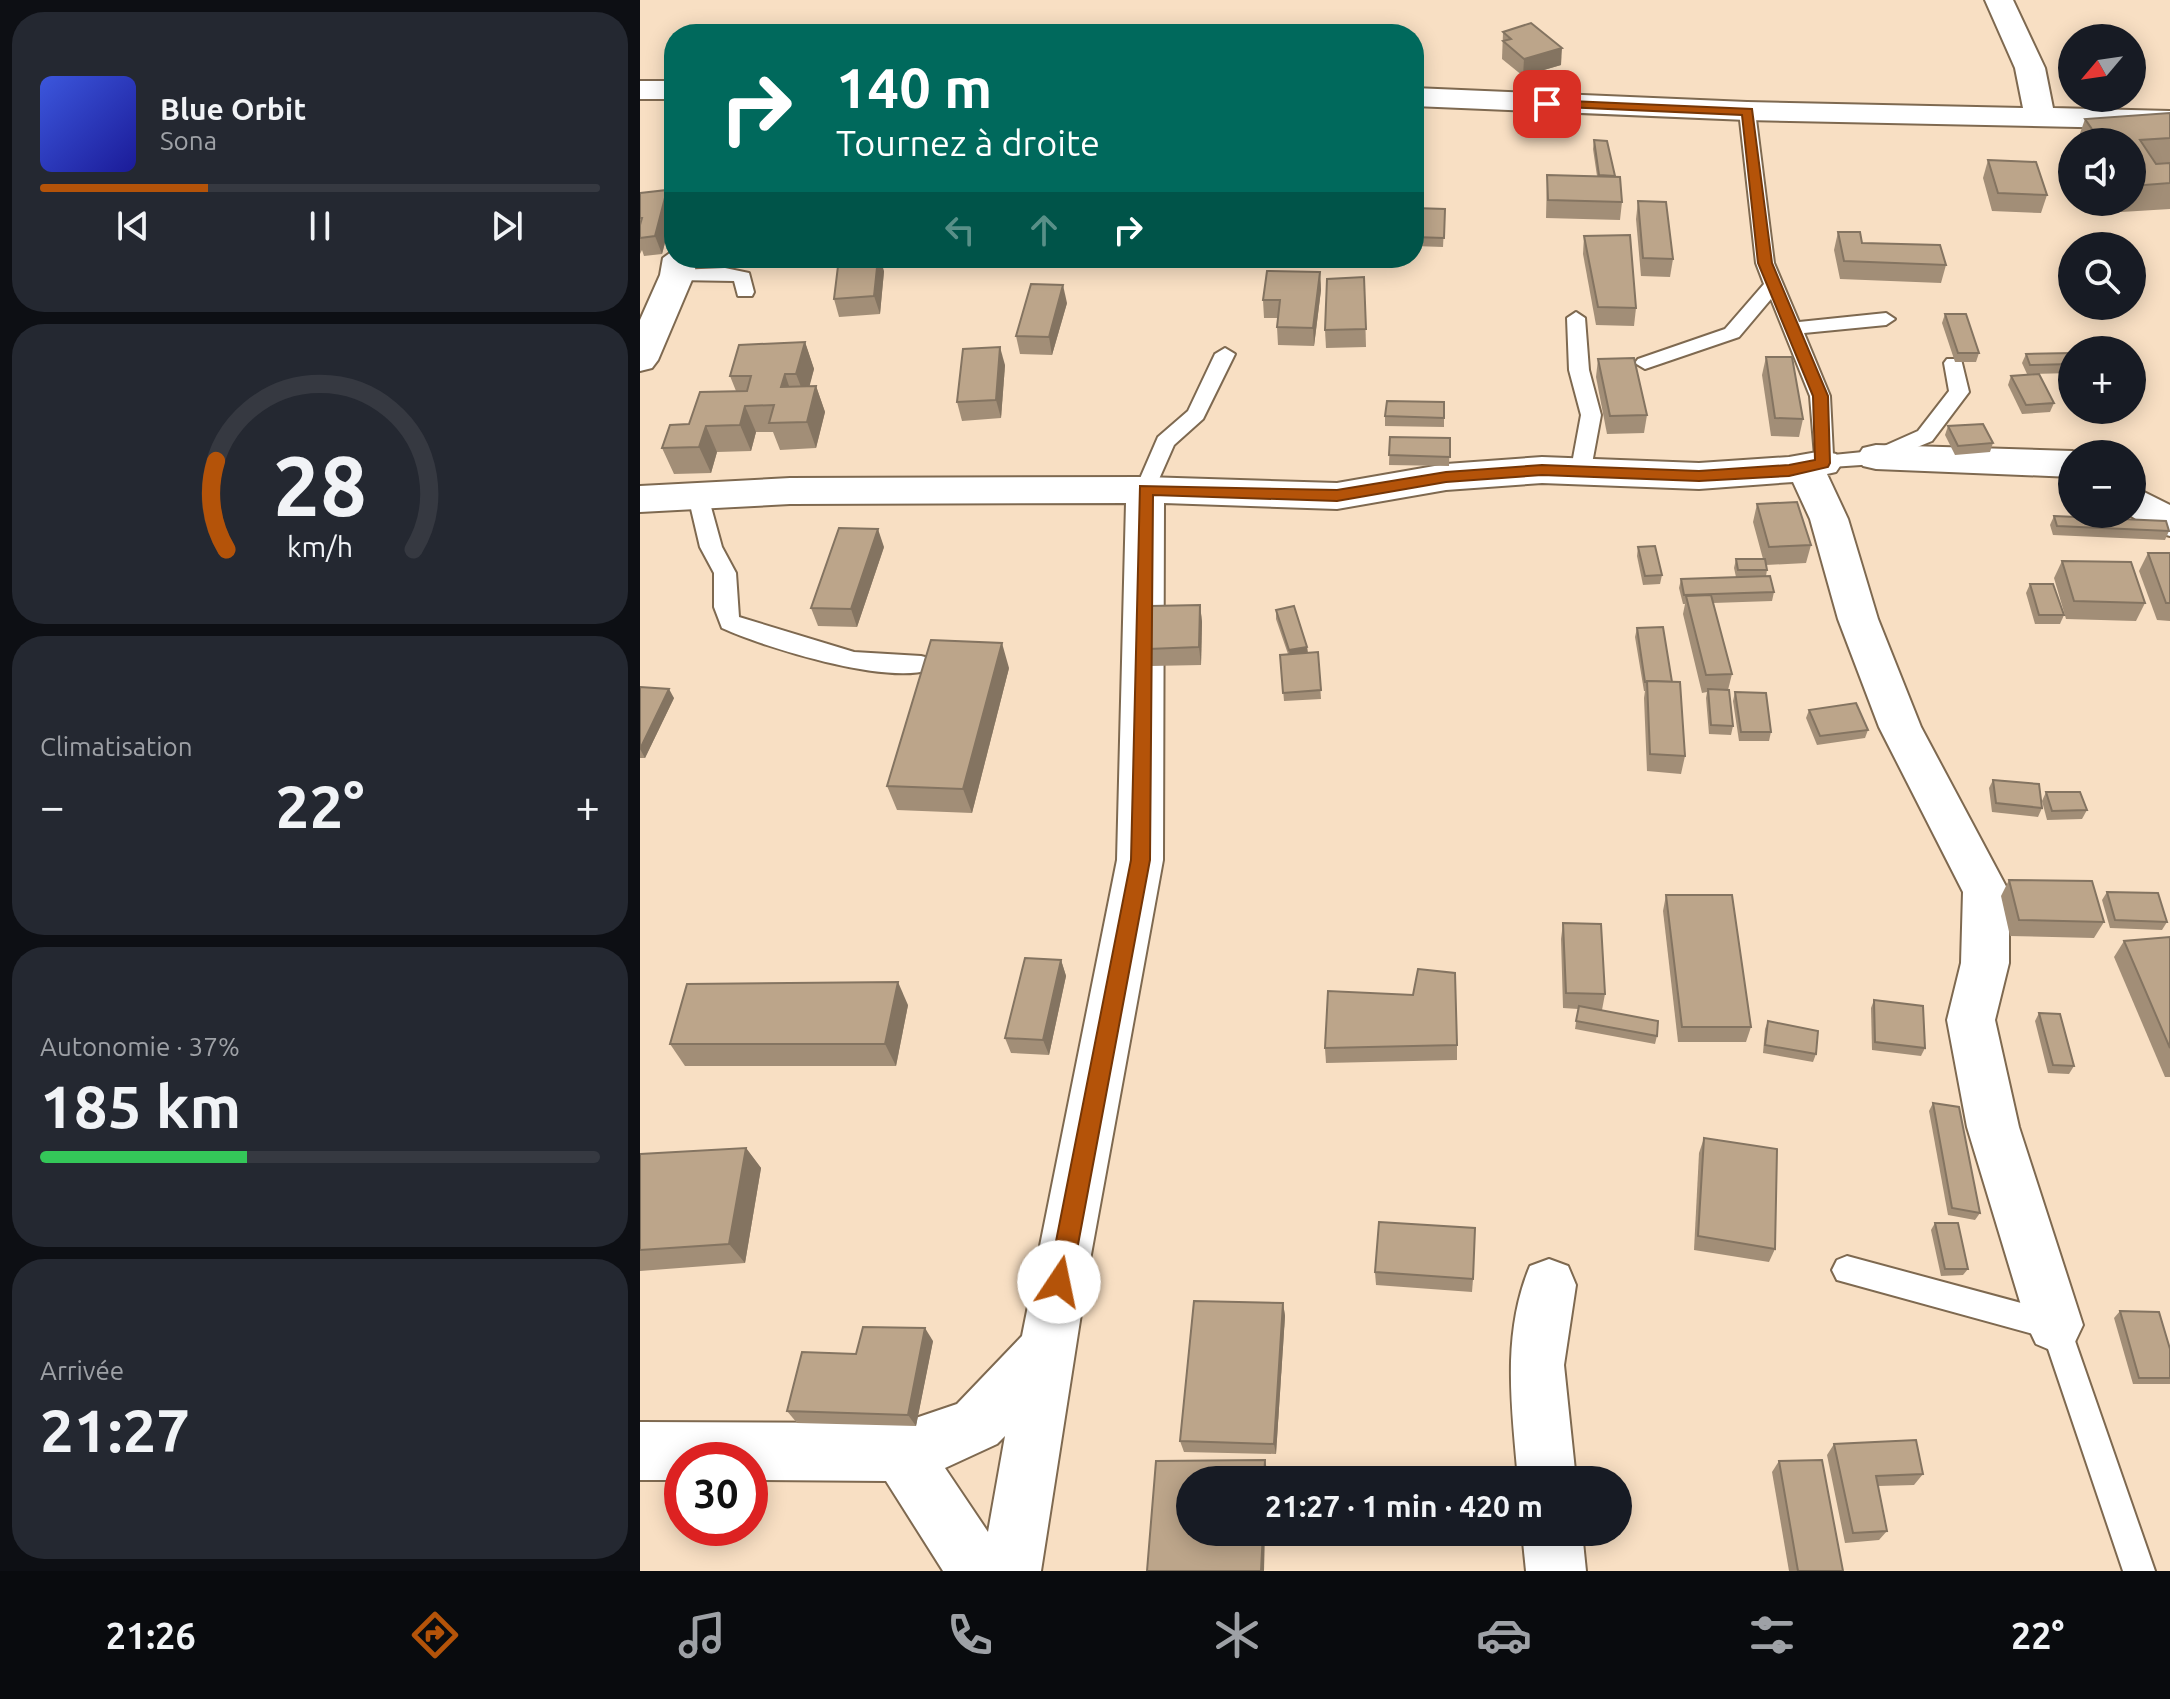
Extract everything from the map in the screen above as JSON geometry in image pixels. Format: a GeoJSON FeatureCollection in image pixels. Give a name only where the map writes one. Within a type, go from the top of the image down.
{"type":"FeatureCollection","features":[{"type":"Feature","properties":{"kind":"street"},"geometry":{"type":"LineString","coordinates":[[1999,0],[2030,68],[2040,116]]}},
{"type":"Feature","properties":{"kind":"street"},"geometry":{"type":"LineString","coordinates":[[640,90],[664,90]]}},
{"type":"Feature","properties":{"kind":"street"},"geometry":{"type":"LineString","coordinates":[[1424,97],[1747,111],[2170,120]]}},
{"type":"Feature","properties":{"kind":"street"},"geometry":{"type":"LineString","coordinates":[[640,360],[679,268]]}},
{"type":"Feature","properties":{"kind":"street"},"geometry":{"type":"LineString","coordinates":[[1876,457],[2058,464]]}},
{"type":"Feature","properties":{"kind":"street"},"geometry":{"type":"LineString","coordinates":[[640,499],[790,491],[1145,490],[1337,496],[1446,477],[1581,469],[1699,476],[1814,465],[1858,619],[1900,727],[1986,892],[1985,963],[1971,1020],[1993,1127],[2055,1325]]}},
{"type":"Feature","properties":{"kind":"street"},"geometry":{"type":"LineString","coordinates":[[2146,477],[2170,488]]}},
{"type":"Feature","properties":{"kind":"street"},"geometry":{"type":"LineString","coordinates":[[1011,1571],[1049,1348],[1140,860],[1145,490]]}},
{"type":"Feature","properties":{"kind":"street"},"geometry":{"type":"LineString","coordinates":[[2146,508],[2170,523]]}},
{"type":"Feature","properties":{"kind":"street"},"geometry":{"type":"LineString","coordinates":[[1546,1466],[1536,1365],[1549,1285]]}},
{"type":"Feature","properties":{"kind":"street"},"geometry":{"type":"LineString","coordinates":[[640,1451],[901,1452],[948,1438],[977,1424],[1049,1348]]}},
{"type":"Feature","properties":{"kind":"street"},"geometry":{"type":"LineString","coordinates":[[901,1452],[978,1571]]}},
{"type":"Feature","properties":{"kind":"street"},"geometry":{"type":"LineString","coordinates":[[1553,1546],[1556,1571]]}},
{"type":"Feature","properties":{"kind":"lane"},"geometry":{"type":"LineString","coordinates":[[1747,111],[1765,263],[1820,396],[1814,465],[1876,457],[1925,436],[1959,392],[1954,363]]}},
{"type":"Feature","properties":{"kind":"lane"},"geometry":{"type":"LineString","coordinates":[[687,268],[743,277],[745,292]]}},
{"type":"Feature","properties":{"kind":"lane"},"geometry":{"type":"LineString","coordinates":[[1645,363],[1732,333],[1773,285]]}},
{"type":"Feature","properties":{"kind":"lane"},"geometry":{"type":"LineString","coordinates":[[1576,318],[1579,370],[1591,415],[1581,469]]}},
{"type":"Feature","properties":{"kind":"lane"},"geometry":{"type":"LineString","coordinates":[[1790,329],[1886,319]]}},
{"type":"Feature","properties":{"kind":"lane"},"geometry":{"type":"LineString","coordinates":[[1145,490],[1165,442],[1196,414],[1225,354]]}},
{"type":"Feature","properties":{"kind":"lane"},"geometry":{"type":"LineString","coordinates":[[698,496],[711,547],[725,573],[725,607],[730,622],[753,634],[787,640],[847,661],[890,666],[921,664]]}},
{"type":"Feature","properties":{"kind":"lane"},"geometry":{"type":"LineString","coordinates":[[1847,1270],[2055,1325],[2139,1571]]}},
{"type":"Feature","properties":{"kind":"building"},"geometry":{"type":"Polygon","coordinates":[[[1531,23],[1562,48],[1524,59],[1503,41],[1511,39],[1503,32],[1531,23]]]}},
{"type":"Feature","properties":{"kind":"building"},"geometry":{"type":"Polygon","coordinates":[[[2170,113],[2170,138],[2146,140],[2146,128],[2091,128],[2085,119],[2170,113]]]}},
{"type":"Feature","properties":{"kind":"building"},"geometry":{"type":"Polygon","coordinates":[[[1594,140],[1607,141],[1615,176],[1599,175],[1594,140]]]}},
{"type":"Feature","properties":{"kind":"building"},"geometry":{"type":"Polygon","coordinates":[[[2146,149],[2156,164],[2170,163],[2170,183],[2146,185],[2146,149]]]}},
{"type":"Feature","properties":{"kind":"building"},"geometry":{"type":"Polygon","coordinates":[[[1988,160],[2036,162],[2047,195],[1998,193],[1988,160]]]}},
{"type":"Feature","properties":{"kind":"building"},"geometry":{"type":"Polygon","coordinates":[[[1547,175],[1620,177],[1622,202],[1548,200],[1547,175]]]}},
{"type":"Feature","properties":{"kind":"building"},"geometry":{"type":"Polygon","coordinates":[[[664,190],[655,236],[640,238],[640,193],[664,190]]]}},
{"type":"Feature","properties":{"kind":"building"},"geometry":{"type":"Polygon","coordinates":[[[1638,201],[1666,202],[1673,259],[1643,258],[1638,201]]]}},
{"type":"Feature","properties":{"kind":"building"},"geometry":{"type":"Polygon","coordinates":[[[1424,208],[1445,209],[1444,238],[1424,237],[1424,208]]]}},
{"type":"Feature","properties":{"kind":"building"},"geometry":{"type":"Polygon","coordinates":[[[1838,232],[1860,232],[1862,243],[1940,245],[1946,265],[1844,261],[1838,232]]]}},
{"type":"Feature","properties":{"kind":"building"},"geometry":{"type":"Polygon","coordinates":[[[1630,235],[1636,308],[1598,307],[1584,236],[1630,235]]]}},
{"type":"Feature","properties":{"kind":"building"},"geometry":{"type":"Polygon","coordinates":[[[838,268],[877,268],[874,296],[834,299],[838,268]]]}},
{"type":"Feature","properties":{"kind":"building"},"geometry":{"type":"Polygon","coordinates":[[[1267,271],[1320,272],[1313,328],[1277,327],[1280,300],[1263,300],[1267,271]]]}},
{"type":"Feature","properties":{"kind":"building"},"geometry":{"type":"Polygon","coordinates":[[[1364,277],[1366,329],[1325,330],[1327,279],[1364,277]]]}},
{"type":"Feature","properties":{"kind":"building"},"geometry":{"type":"Polygon","coordinates":[[[1031,284],[1063,285],[1049,337],[1016,336],[1031,284]]]}},
{"type":"Feature","properties":{"kind":"building"},"geometry":{"type":"Polygon","coordinates":[[[1945,314],[1966,314],[1979,353],[1958,353],[1945,314]]]}},
{"type":"Feature","properties":{"kind":"building"},"geometry":{"type":"Polygon","coordinates":[[[805,342],[796,374],[785,374],[781,387],[816,386],[807,422],[769,423],[774,405],[745,406],[740,425],[706,426],[699,447],[662,448],[670,425],[689,424],[700,392],[747,391],[751,376],[730,376],[739,345],[805,342]]]}},
{"type":"Feature","properties":{"kind":"building"},"geometry":{"type":"Polygon","coordinates":[[[1000,347],[996,400],[957,402],[963,349],[1000,347]]]}},
{"type":"Feature","properties":{"kind":"building"},"geometry":{"type":"Polygon","coordinates":[[[2058,353],[2058,364],[2030,365],[2026,354],[2058,353]]]}},
{"type":"Feature","properties":{"kind":"building"},"geometry":{"type":"Polygon","coordinates":[[[1766,357],[1792,357],[1803,419],[1775,418],[1766,357]]]}},
{"type":"Feature","properties":{"kind":"building"},"geometry":{"type":"Polygon","coordinates":[[[1634,358],[1647,415],[1610,416],[1598,359],[1634,358]]]}},
{"type":"Feature","properties":{"kind":"building"},"geometry":{"type":"Polygon","coordinates":[[[2039,374],[2054,403],[2026,405],[2011,376],[2039,374]]]}},
{"type":"Feature","properties":{"kind":"building"},"geometry":{"type":"Polygon","coordinates":[[[1387,401],[1444,402],[1444,418],[1385,416],[1387,401]]]}},
{"type":"Feature","properties":{"kind":"building"},"geometry":{"type":"Polygon","coordinates":[[[1983,424],[1993,443],[1958,446],[1948,426],[1983,424]]]}},
{"type":"Feature","properties":{"kind":"building"},"geometry":{"type":"Polygon","coordinates":[[[1390,437],[1450,438],[1450,457],[1389,455],[1390,437]]]}},
{"type":"Feature","properties":{"kind":"building"},"geometry":{"type":"Polygon","coordinates":[[[1797,502],[1811,545],[1769,547],[1757,504],[1797,502]]]}},
{"type":"Feature","properties":{"kind":"building"},"geometry":{"type":"Polygon","coordinates":[[[2146,520],[2166,521],[2169,531],[2102,528],[2146,528],[2146,520]]]}},
{"type":"Feature","properties":{"kind":"building"},"geometry":{"type":"Polygon","coordinates":[[[839,528],[878,529],[851,609],[811,608],[839,528]]]}},
{"type":"Feature","properties":{"kind":"building"},"geometry":{"type":"Polygon","coordinates":[[[1655,546],[1662,575],[1645,576],[1638,547],[1655,546]]]}},
{"type":"Feature","properties":{"kind":"building"},"geometry":{"type":"Polygon","coordinates":[[[2148,553],[2170,553],[2170,603],[2166,603],[2148,553]]]}},
{"type":"Feature","properties":{"kind":"building"},"geometry":{"type":"Polygon","coordinates":[[[1736,559],[1765,559],[1767,570],[1738,570],[1736,559]]]}},
{"type":"Feature","properties":{"kind":"building"},"geometry":{"type":"Polygon","coordinates":[[[2062,561],[2131,562],[2145,603],[2074,601],[2062,561]]]}},
{"type":"Feature","properties":{"kind":"building"},"geometry":{"type":"Polygon","coordinates":[[[1770,576],[1774,592],[1684,595],[1681,579],[1770,576]]]}},
{"type":"Feature","properties":{"kind":"building"},"geometry":{"type":"Polygon","coordinates":[[[2030,584],[2053,584],[2064,615],[2039,615],[2030,584]]]}},
{"type":"Feature","properties":{"kind":"building"},"geometry":{"type":"Polygon","coordinates":[[[1711,595],[1732,674],[1706,675],[1686,596],[1711,595]]]}},
{"type":"Feature","properties":{"kind":"building"},"geometry":{"type":"Polygon","coordinates":[[[1200,605],[1199,647],[1148,649],[1151,606],[1200,605]]]}},
{"type":"Feature","properties":{"kind":"building"},"geometry":{"type":"Polygon","coordinates":[[[1294,606],[1307,647],[1289,650],[1276,610],[1294,606]]]}},
{"type":"Feature","properties":{"kind":"building"},"geometry":{"type":"Polygon","coordinates":[[[1663,627],[1672,682],[1645,682],[1637,628],[1663,627]]]}},
{"type":"Feature","properties":{"kind":"building"},"geometry":{"type":"Polygon","coordinates":[[[931,640],[1002,643],[963,789],[887,786],[931,640]]]}},
{"type":"Feature","properties":{"kind":"building"},"geometry":{"type":"Polygon","coordinates":[[[1318,652],[1321,690],[1283,693],[1280,655],[1318,652]]]}},
{"type":"Feature","properties":{"kind":"building"},"geometry":{"type":"Polygon","coordinates":[[[1647,681],[1680,682],[1685,756],[1650,754],[1647,681]]]}},
{"type":"Feature","properties":{"kind":"building"},"geometry":{"type":"Polygon","coordinates":[[[640,687],[669,689],[640,749],[640,687]]]}},
{"type":"Feature","properties":{"kind":"building"},"geometry":{"type":"Polygon","coordinates":[[[1708,689],[1729,690],[1733,726],[1711,725],[1708,689]]]}},
{"type":"Feature","properties":{"kind":"building"},"geometry":{"type":"Polygon","coordinates":[[[1735,692],[1766,693],[1771,732],[1741,732],[1735,692]]]}},
{"type":"Feature","properties":{"kind":"building"},"geometry":{"type":"Polygon","coordinates":[[[1856,703],[1868,730],[1820,736],[1809,710],[1856,703]]]}},
{"type":"Feature","properties":{"kind":"building"},"geometry":{"type":"Polygon","coordinates":[[[1993,780],[2039,784],[2042,808],[1996,803],[1993,780]]]}},
{"type":"Feature","properties":{"kind":"building"},"geometry":{"type":"Polygon","coordinates":[[[2046,792],[2080,792],[2087,810],[2052,811],[2046,792]]]}},
{"type":"Feature","properties":{"kind":"building"},"geometry":{"type":"Polygon","coordinates":[[[2009,880],[2092,881],[2104,922],[2019,920],[2009,880]]]}},
{"type":"Feature","properties":{"kind":"building"},"geometry":{"type":"Polygon","coordinates":[[[2107,892],[2158,893],[2167,922],[2115,920],[2107,892]]]}},
{"type":"Feature","properties":{"kind":"building"},"geometry":{"type":"Polygon","coordinates":[[[1666,895],[1732,895],[1751,1027],[1682,1027],[1666,895]]]}},
{"type":"Feature","properties":{"kind":"building"},"geometry":{"type":"Polygon","coordinates":[[[1563,923],[1601,924],[1605,994],[1566,993],[1563,923]]]}},
{"type":"Feature","properties":{"kind":"building"},"geometry":{"type":"Polygon","coordinates":[[[2170,937],[2170,1048],[2124,941],[2170,937]]]}},
{"type":"Feature","properties":{"kind":"building"},"geometry":{"type":"Polygon","coordinates":[[[1025,958],[1061,960],[1043,1040],[1005,1038],[1025,958]]]}},
{"type":"Feature","properties":{"kind":"building"},"geometry":{"type":"Polygon","coordinates":[[[1418,969],[1455,973],[1457,1045],[1325,1048],[1328,991],[1413,995],[1418,969]]]}},
{"type":"Feature","properties":{"kind":"building"},"geometry":{"type":"Polygon","coordinates":[[[898,982],[885,1044],[670,1044],[687,984],[898,982]]]}},
{"type":"Feature","properties":{"kind":"building"},"geometry":{"type":"Polygon","coordinates":[[[1874,1000],[1923,1006],[1925,1048],[1875,1042],[1874,1000]]]}},
{"type":"Feature","properties":{"kind":"building"},"geometry":{"type":"Polygon","coordinates":[[[1579,1006],[1658,1021],[1657,1036],[1576,1021],[1579,1006]]]}},
{"type":"Feature","properties":{"kind":"building"},"geometry":{"type":"Polygon","coordinates":[[[2039,1013],[2060,1014],[2074,1066],[2053,1065],[2039,1013]]]}},
{"type":"Feature","properties":{"kind":"building"},"geometry":{"type":"Polygon","coordinates":[[[1768,1021],[1818,1031],[1816,1054],[1765,1045],[1768,1021]]]}},
{"type":"Feature","properties":{"kind":"building"},"geometry":{"type":"Polygon","coordinates":[[[1933,1103],[1959,1107],[1980,1213],[1952,1208],[1933,1103]]]}},
{"type":"Feature","properties":{"kind":"building"},"geometry":{"type":"Polygon","coordinates":[[[1704,1138],[1777,1149],[1775,1249],[1698,1236],[1704,1138]]]}},
{"type":"Feature","properties":{"kind":"building"},"geometry":{"type":"Polygon","coordinates":[[[746,1148],[729,1244],[640,1250],[640,1154],[746,1148]]]}},
{"type":"Feature","properties":{"kind":"building"},"geometry":{"type":"Polygon","coordinates":[[[1379,1222],[1475,1228],[1473,1279],[1375,1272],[1379,1222]]]}},
{"type":"Feature","properties":{"kind":"building"},"geometry":{"type":"Polygon","coordinates":[[[1935,1223],[1958,1223],[1968,1269],[1945,1269],[1935,1223]]]}},
{"type":"Feature","properties":{"kind":"building"},"geometry":{"type":"Polygon","coordinates":[[[1194,1301],[1283,1303],[1274,1444],[1180,1441],[1194,1301]]]}},
{"type":"Feature","properties":{"kind":"building"},"geometry":{"type":"Polygon","coordinates":[[[2120,1311],[2159,1312],[2170,1349],[2170,1378],[2139,1378],[2120,1311]]]}},
{"type":"Feature","properties":{"kind":"building"},"geometry":{"type":"Polygon","coordinates":[[[863,1327],[925,1328],[908,1415],[787,1411],[802,1352],[856,1354],[863,1327]]]}},
{"type":"Feature","properties":{"kind":"building"},"geometry":{"type":"Polygon","coordinates":[[[1916,1440],[1923,1474],[1876,1476],[1887,1531],[1853,1533],[1834,1444],[1916,1440]]]}},
{"type":"Feature","properties":{"kind":"building"},"geometry":{"type":"Polygon","coordinates":[[[1265,1460],[1265,1466],[1176,1466],[1176,1546],[1262,1546],[1261,1571],[1147,1571],[1156,1461],[1265,1460]]]}},
{"type":"Feature","properties":{"kind":"building"},"geometry":{"type":"Polygon","coordinates":[[[1822,1460],[1843,1571],[1798,1571],[1779,1461],[1822,1460]]]}},
{"type":"Feature","properties":{"kind":"route"},"geometry":{"type":"LineString","coordinates":[[1059,1282],[1140,860],[1145,490],[1337,496],[1446,477],[1542,470],[1581,469],[1699,476],[1789,470],[1823,463],[1820,396],[1765,263],[1747,111],[1547,104]]}}]}
